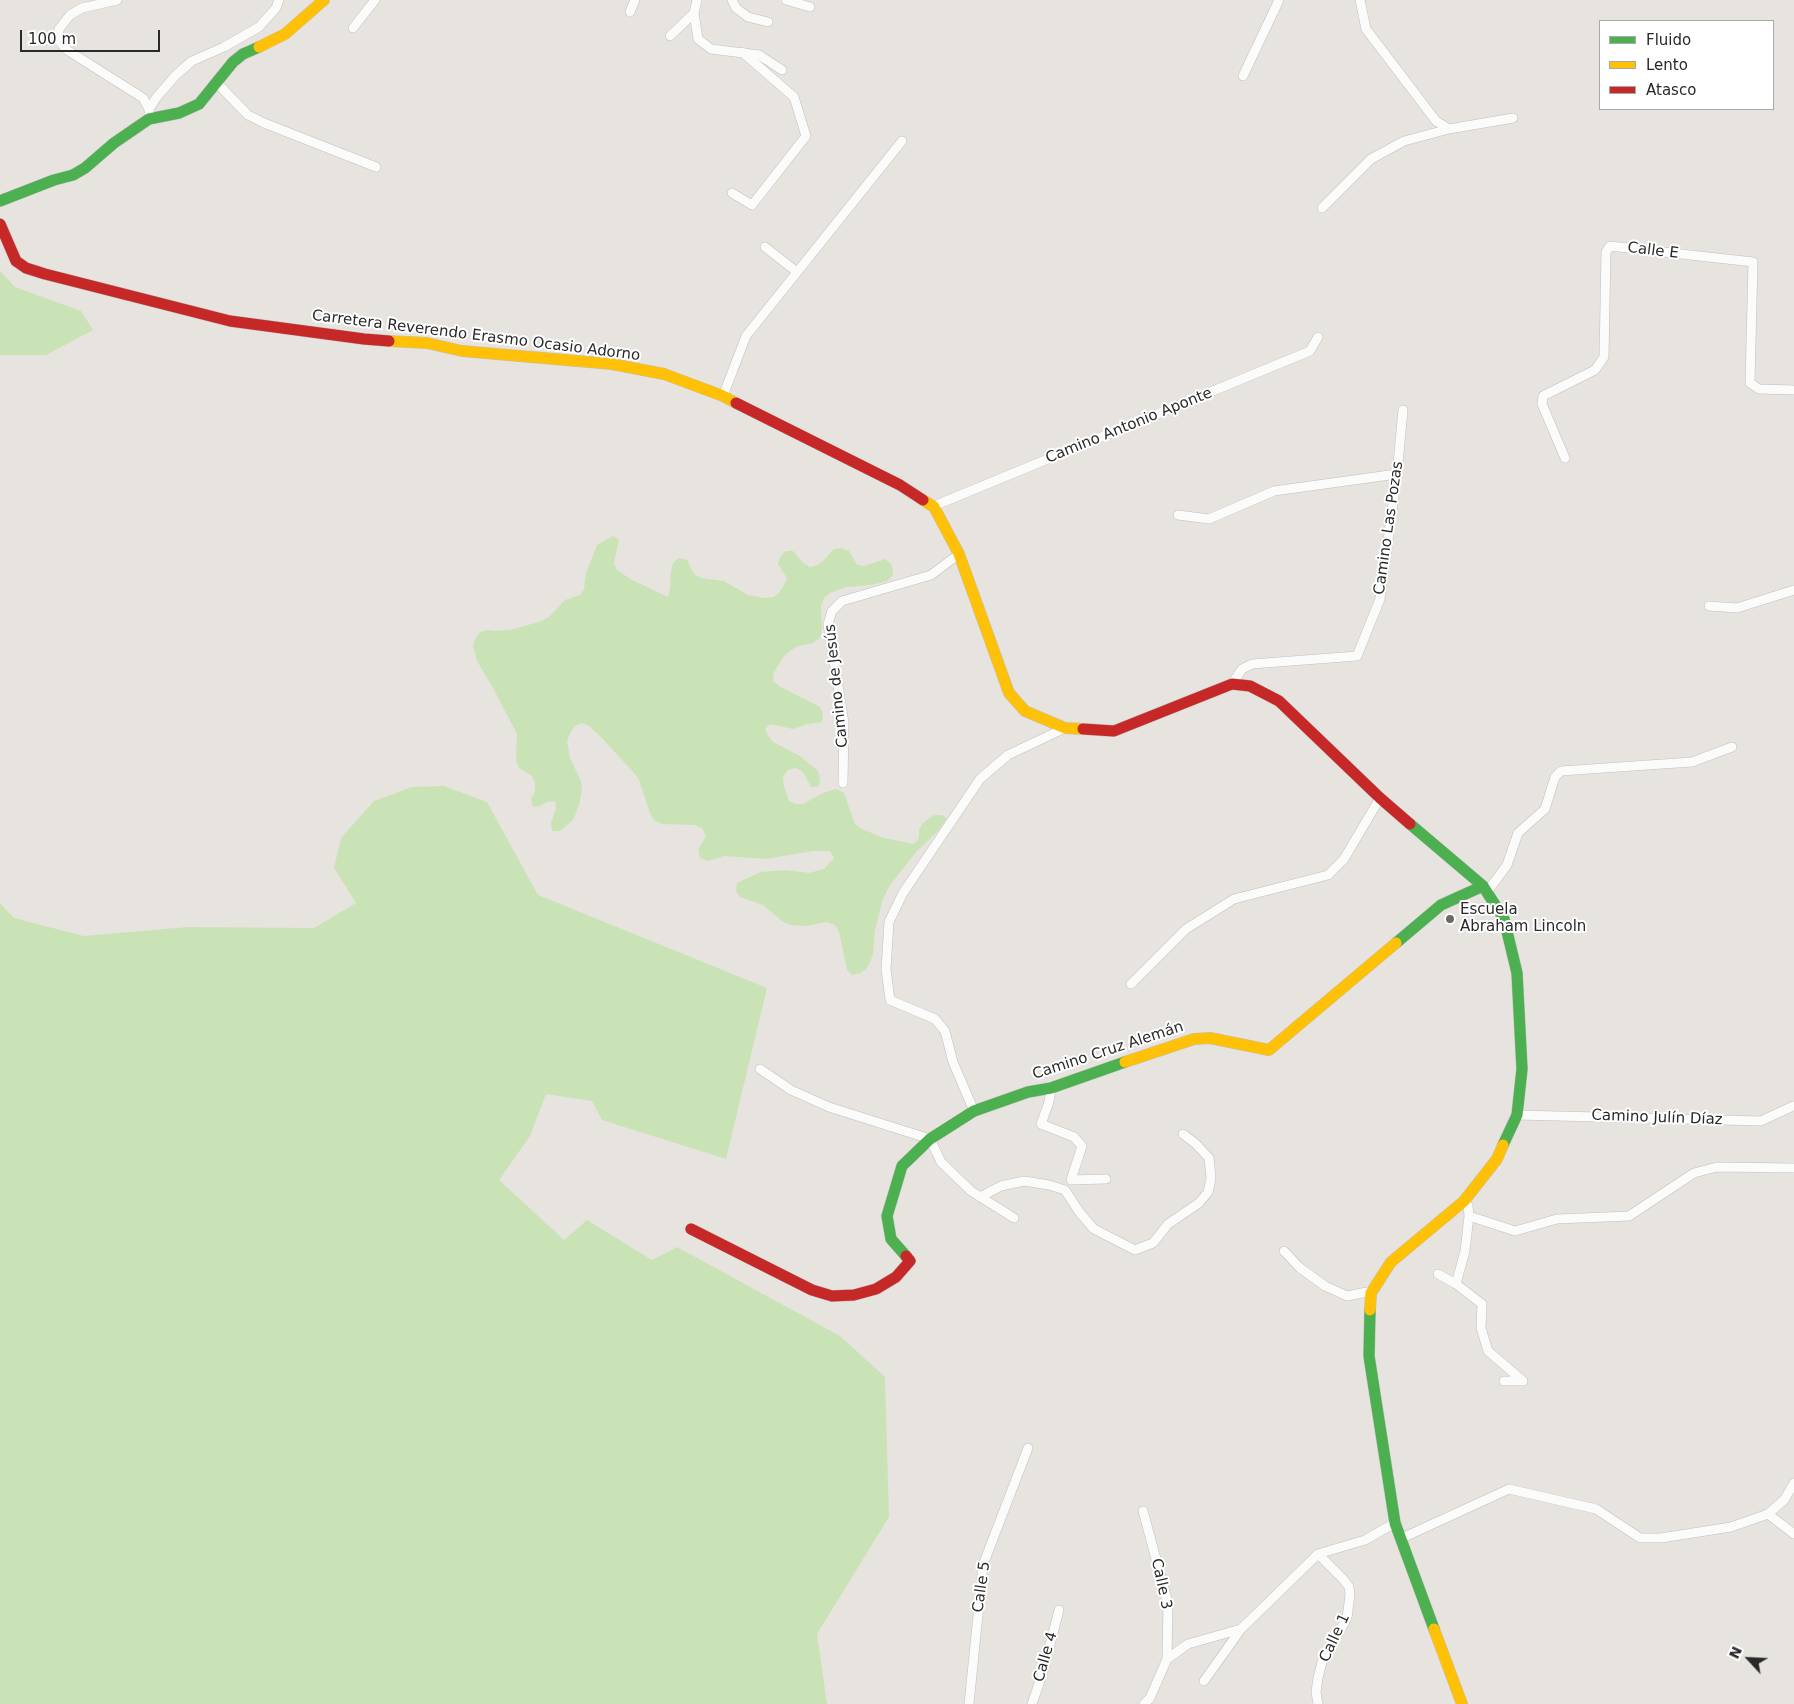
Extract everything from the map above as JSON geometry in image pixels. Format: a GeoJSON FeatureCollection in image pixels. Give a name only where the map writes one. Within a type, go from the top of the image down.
{"type":"FeatureCollection","features":[{"type":"Feature","properties":{"kind":"street"},"geometry":{"type":"LineString","coordinates":[[117,0],[82,8],[70,15],[59,29],[59,41],[67,50],[143,98],[149,114]]}},
{"type":"Feature","properties":{"kind":"street"},"geometry":{"type":"LineString","coordinates":[[0,201],[73,175],[85,168],[149,114],[156,98],[187,65],[259,27],[276,8],[279,0]]}},
{"type":"Feature","properties":{"kind":"street"},"geometry":{"type":"LineString","coordinates":[[149,114],[179,113],[199,104],[238,58],[285,34],[324,0]]}},
{"type":"Feature","properties":{"kind":"street"},"geometry":{"type":"LineString","coordinates":[[353,28],[375,0]]}},
{"type":"Feature","properties":{"kind":"street"},"geometry":{"type":"LineString","coordinates":[[630,12],[635,0]]}},
{"type":"Feature","properties":{"kind":"street"},"geometry":{"type":"LineString","coordinates":[[696,0],[694,13],[698,39],[711,49],[759,55],[782,70]]}},
{"type":"Feature","properties":{"kind":"street"},"geometry":{"type":"LineString","coordinates":[[732,0],[736,8],[748,17],[768,22]]}},
{"type":"Feature","properties":{"kind":"street"},"geometry":{"type":"LineString","coordinates":[[786,0],[810,7]]}},
{"type":"Feature","properties":{"kind":"street"},"geometry":{"type":"LineString","coordinates":[[1243,76],[1279,0]]}},
{"type":"Feature","properties":{"kind":"street"},"geometry":{"type":"LineString","coordinates":[[1360,0],[1366,29],[1436,121],[1449,129]]}},
{"type":"Feature","properties":{"kind":"street"},"geometry":{"type":"LineString","coordinates":[[670,36],[694,13]]}},
{"type":"Feature","properties":{"kind":"street"},"geometry":{"type":"LineString","coordinates":[[732,193],[752,204],[806,136],[794,98],[742,52]]}},
{"type":"Feature","properties":{"kind":"street"},"geometry":{"type":"LineString","coordinates":[[216,82],[248,115],[376,167]]}},
{"type":"Feature","properties":{"kind":"street"},"geometry":{"type":"LineString","coordinates":[[1322,208],[1370,159],[1404,141],[1449,129],[1513,118]]}},
{"type":"Feature","properties":{"kind":"street"},"geometry":{"type":"LineString","coordinates":[[723,396],[746,336],[902,141]]}},
{"type":"Feature","properties":{"kind":"street","name":"Carretera Reverendo Erasmo Ocasio Adorno"},"geometry":{"type":"LineString","coordinates":[[0,224],[16,260],[26,268],[230,321],[364,339],[427,343],[462,351],[612,364],[664,374],[723,396],[900,485],[934,507],[959,554],[1009,693],[1024,711],[1065,728],[1114,732],[1232,684]]}},
{"type":"Feature","properties":{"kind":"street","name":"Calle E"},"geometry":{"type":"LineString","coordinates":[[1565,458],[1542,404],[1543,396],[1595,370],[1604,358],[1606,252],[1610,246],[1753,262],[1750,382],[1759,389],[1794,390]]}},
{"type":"Feature","properties":{"kind":"street"},"geometry":{"type":"LineString","coordinates":[[765,247],[797,272]]}},
{"type":"Feature","properties":{"kind":"street","name":"Camino Antonio Aponte"},"geometry":{"type":"LineString","coordinates":[[934,507],[1310,351],[1318,337]]}},
{"type":"Feature","properties":{"kind":"street","name":"Camino Las Pozas"},"geometry":{"type":"LineString","coordinates":[[1232,684],[1242,669],[1252,664],[1358,656],[1380,599],[1398,474],[1403,410]]}},
{"type":"Feature","properties":{"kind":"street"},"geometry":{"type":"LineString","coordinates":[[1178,515],[1209,519],[1274,491],[1398,474]]}},
{"type":"Feature","properties":{"kind":"street","name":"Camino de Jesús"},"geometry":{"type":"LineString","coordinates":[[843,783],[844,723],[828,624],[832,611],[842,601],[931,575],[959,554]]}},
{"type":"Feature","properties":{"kind":"street"},"geometry":{"type":"LineString","coordinates":[[1709,606],[1737,608],[1794,590]]}},
{"type":"Feature","properties":{"kind":"street"},"geometry":{"type":"LineString","coordinates":[[1232,684],[1250,686],[1280,700],[1380,798],[1485,889],[1504,919],[1517,973],[1522,1069],[1517,1115],[1497,1159],[1464,1201],[1391,1262],[1371,1293],[1369,1356],[1395,1523],[1462,1704]]}},
{"type":"Feature","properties":{"kind":"street"},"geometry":{"type":"LineString","coordinates":[[974,1111],[953,1062],[945,1031],[935,1019],[890,1000],[886,969],[888,922],[903,893],[980,779],[1008,755],[1065,728]]}},
{"type":"Feature","properties":{"kind":"street"},"geometry":{"type":"LineString","coordinates":[[1485,889],[1507,865],[1518,833],[1545,809],[1555,777],[1561,771],[1692,762],[1732,747]]}},
{"type":"Feature","properties":{"kind":"street"},"geometry":{"type":"LineString","coordinates":[[1131,984],[1186,929],[1234,899],[1328,876],[1344,859],[1380,798]]}},
{"type":"Feature","properties":{"kind":"street","name":"Camino Cruz Alemán"},"geometry":{"type":"LineString","coordinates":[[691,1229],[812,1290],[832,1296],[854,1295],[876,1289],[896,1278],[910,1261],[891,1239],[887,1216],[902,1166],[930,1139],[974,1111],[1028,1092],[1051,1088],[1194,1039],[1210,1038],[1269,1050],[1440,905],[1485,889]]}},
{"type":"Feature","properties":{"kind":"street"},"geometry":{"type":"LineString","coordinates":[[760,1069],[791,1090],[829,1107],[930,1139],[941,1162],[971,1191],[1014,1218]]}},
{"type":"Feature","properties":{"kind":"street"},"geometry":{"type":"LineString","coordinates":[[1051,1088],[1049,1102],[1041,1124],[1074,1137],[1082,1146],[1071,1180],[1106,1179]]}},
{"type":"Feature","properties":{"kind":"street","name":"Camino Julín Díaz"},"geometry":{"type":"LineString","coordinates":[[1517,1115],[1761,1121],[1793,1106]]}},
{"type":"Feature","properties":{"kind":"street"},"geometry":{"type":"LineString","coordinates":[[980,1197],[1000,1186],[1024,1181],[1066,1190],[1080,1213],[1094,1229],[1135,1250],[1153,1243],[1168,1224],[1199,1203],[1208,1192],[1211,1178],[1208,1158],[1196,1144],[1183,1134]]}},
{"type":"Feature","properties":{"kind":"street"},"geometry":{"type":"LineString","coordinates":[[1469,1216],[1516,1230],[1557,1219],[1629,1216],[1694,1173],[1717,1167],[1794,1168]]}},
{"type":"Feature","properties":{"kind":"street"},"geometry":{"type":"LineString","coordinates":[[1456,1284],[1465,1251],[1469,1216],[1468,1206],[1464,1201]]}},
{"type":"Feature","properties":{"kind":"street"},"geometry":{"type":"LineString","coordinates":[[1284,1251],[1300,1268],[1332,1289],[1347,1296],[1371,1293]]}},
{"type":"Feature","properties":{"kind":"street"},"geometry":{"type":"LineString","coordinates":[[1438,1274],[1456,1284],[1482,1304],[1481,1328],[1488,1351],[1523,1381],[1504,1381]]}},
{"type":"Feature","properties":{"kind":"street","name":"Calle 5"},"geometry":{"type":"LineString","coordinates":[[968,1704],[983,1565],[1028,1448]]}},
{"type":"Feature","properties":{"kind":"street"},"geometry":{"type":"LineString","coordinates":[[1400,1539],[1509,1489],[1596,1509],[1640,1538],[1661,1538],[1731,1527],[1768,1514],[1784,1500],[1794,1483]]}},
{"type":"Feature","properties":{"kind":"street","name":"Calle 3"},"geometry":{"type":"LineString","coordinates":[[1143,1511],[1168,1603],[1167,1659]]}},
{"type":"Feature","properties":{"kind":"street"},"geometry":{"type":"LineString","coordinates":[[1768,1514],[1794,1534]]}},
{"type":"Feature","properties":{"kind":"street"},"geometry":{"type":"LineString","coordinates":[[1204,1681],[1241,1628],[1318,1554],[1365,1540],[1395,1523]]}},
{"type":"Feature","properties":{"kind":"street","name":"Calle 1"},"geometry":{"type":"LineString","coordinates":[[1318,1554],[1344,1579],[1349,1587],[1350,1594],[1347,1618],[1322,1662],[1316,1692],[1318,1704]]}},
{"type":"Feature","properties":{"kind":"street","name":"Calle 4"},"geometry":{"type":"LineString","coordinates":[[1032,1704],[1043,1672],[1058,1610]]}},
{"type":"Feature","properties":{"kind":"street"},"geometry":{"type":"LineString","coordinates":[[1144,1704],[1150,1698],[1167,1659],[1188,1644],[1241,1628]]}},
{"type":"Feature","properties":{"kind":"green space"},"geometry":{"type":"Polygon","coordinates":[[[0,271],[15,287],[81,311],[93,330],[46,355],[0,355],[0,271]]]}},
{"type":"Feature","properties":{"kind":"green space"},"geometry":{"type":"Polygon","coordinates":[[[613,536],[619,540],[614,563],[617,570],[632,580],[668,597],[673,563],[679,558],[687,560],[694,574],[701,578],[724,581],[748,595],[765,598],[773,597],[779,593],[784,585],[787,578],[778,564],[780,557],[786,551],[793,551],[803,563],[810,567],[818,565],[834,549],[841,548],[849,551],[857,565],[864,566],[885,559],[892,565],[893,575],[887,581],[871,585],[846,587],[830,593],[824,598],[821,605],[822,630],[820,638],[813,643],[798,646],[790,651],[784,656],[774,672],[773,681],[779,686],[820,707],[823,714],[822,722],[793,729],[770,724],[765,729],[773,742],[800,756],[818,771],[820,778],[819,786],[811,787],[803,772],[796,768],[788,770],[783,777],[789,801],[803,804],[823,793],[836,789],[844,793],[855,824],[862,829],[884,838],[914,844],[919,838],[919,830],[922,824],[928,819],[935,815],[942,815],[947,818],[890,885],[883,899],[875,930],[873,954],[866,969],[860,973],[852,975],[847,970],[839,932],[835,925],[827,922],[805,926],[790,925],[782,921],[763,905],[740,897],[736,891],[737,883],[761,872],[785,870],[809,873],[824,869],[834,858],[830,851],[813,851],[765,859],[724,856],[708,861],[700,858],[698,850],[706,836],[702,828],[694,825],[662,824],[654,820],[635,774],[589,726],[582,723],[575,726],[567,741],[570,758],[581,781],[582,789],[579,805],[573,820],[560,831],[552,831],[551,823],[556,808],[555,801],[533,807],[531,799],[535,791],[535,783],[532,776],[519,768],[516,760],[517,734],[477,661],[473,646],[475,639],[480,632],[487,630],[510,630],[542,621],[550,616],[565,600],[580,595],[584,589],[586,573],[597,545],[613,536]]]}},
{"type":"Feature","properties":{"kind":"green space"},"geometry":{"type":"Polygon","coordinates":[[[444,786],[487,802],[538,895],[767,988],[726,1159],[602,1120],[592,1101],[546,1094],[530,1136],[499,1180],[564,1240],[587,1220],[652,1260],[677,1247],[840,1336],[885,1377],[889,1517],[817,1634],[827,1704],[0,1704],[0,903],[14,918],[84,936],[188,927],[314,928],[356,903],[334,868],[341,838],[374,801],[412,787],[444,786]]]}},
{"type":"Feature","properties":{"kind":"traffic: fast"},"geometry":{"type":"LineString","coordinates":[[0,201],[54,180],[73,175],[149,119],[179,113],[199,104],[233,62],[243,54],[259,47]]}},
{"type":"Feature","properties":{"kind":"traffic: fast"},"geometry":{"type":"LineString","coordinates":[[1410,824],[1483,886],[1504,919],[1517,973],[1522,1069],[1517,1115],[1503,1145]]}},
{"type":"Feature","properties":{"kind":"traffic: fast"},"geometry":{"type":"LineString","coordinates":[[1396,943],[1441,905],[1483,886]]}},
{"type":"Feature","properties":{"kind":"traffic: fast"},"geometry":{"type":"LineString","coordinates":[[906,1256],[891,1239],[887,1216],[902,1166],[930,1139],[974,1111],[1028,1092],[1051,1088],[1125,1062]]}},
{"type":"Feature","properties":{"kind":"traffic: fast"},"geometry":{"type":"LineString","coordinates":[[1370,1310],[1369,1356],[1395,1523],[1434,1629]]}},
{"type":"Feature","properties":{"kind":"traffic: slow"},"geometry":{"type":"LineString","coordinates":[[259,47],[285,34],[324,0]]}},
{"type":"Feature","properties":{"kind":"traffic: slow"},"geometry":{"type":"LineString","coordinates":[[389,341],[427,343],[462,351],[612,364],[664,374],[723,396],[736,403]]}},
{"type":"Feature","properties":{"kind":"traffic: slow"},"geometry":{"type":"LineString","coordinates":[[923,500],[934,507],[959,554],[1009,693],[1025,711],[1065,728],[1083,729]]}},
{"type":"Feature","properties":{"kind":"traffic: slow"},"geometry":{"type":"LineString","coordinates":[[1125,1062],[1194,1039],[1210,1038],[1269,1050],[1396,943]]}},
{"type":"Feature","properties":{"kind":"traffic: slow"},"geometry":{"type":"LineString","coordinates":[[1370,1310],[1371,1293],[1391,1262],[1464,1201],[1497,1159],[1503,1145]]}},
{"type":"Feature","properties":{"kind":"traffic: slow"},"geometry":{"type":"LineString","coordinates":[[1434,1629],[1462,1704]]}},
{"type":"Feature","properties":{"kind":"traffic: jam"},"geometry":{"type":"LineString","coordinates":[[0,224],[16,261],[26,268],[45,274],[230,321],[389,341]]}},
{"type":"Feature","properties":{"kind":"traffic: jam"},"geometry":{"type":"LineString","coordinates":[[736,403],[900,485],[923,500]]}},
{"type":"Feature","properties":{"kind":"traffic: jam"},"geometry":{"type":"LineString","coordinates":[[1083,729],[1114,731],[1232,684],[1250,686],[1279,701],[1380,798],[1410,824]]}},
{"type":"Feature","properties":{"kind":"traffic: jam"},"geometry":{"type":"LineString","coordinates":[[691,1229],[812,1290],[832,1296],[854,1295],[876,1289],[896,1277],[910,1261],[906,1256]]}},
{"type":"Feature","properties":{"kind":"place","name":"Escuela Abraham Lincoln"},"geometry":{"type":"Point","coordinates":[1450,919]}}]}
